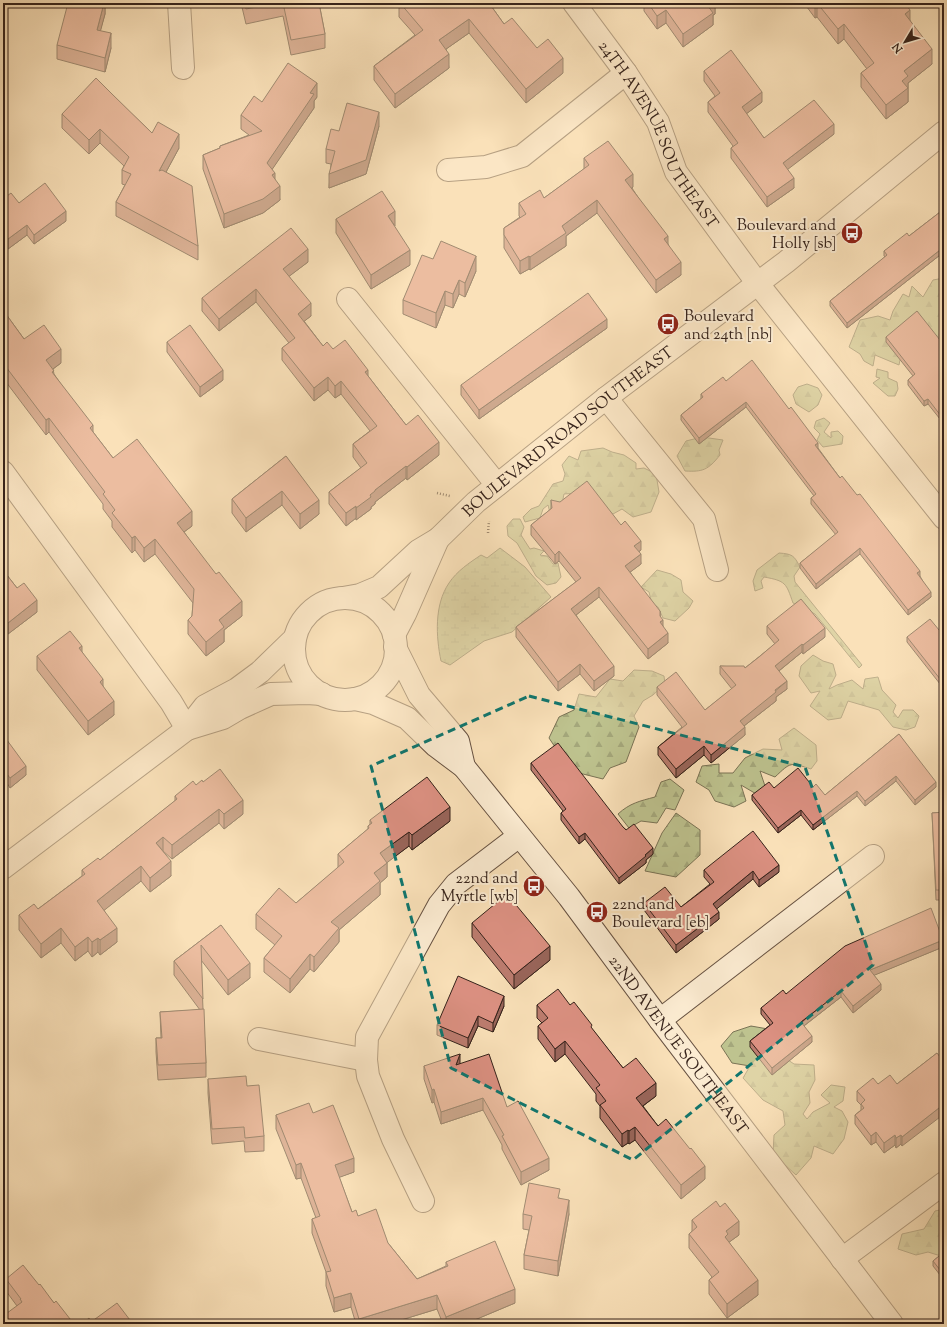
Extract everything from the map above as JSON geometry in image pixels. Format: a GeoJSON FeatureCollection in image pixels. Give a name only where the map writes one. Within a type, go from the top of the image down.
{"type":"FeatureCollection","features":[{"type":"Feature","properties":{"kind":"street"},"geometry":{"type":"LineString","coordinates":[[179,3],[183,68]]}},
{"type":"Feature","properties":{"kind":"street","name":"24TH AVENUE SOUTHEAST"},"geometry":{"type":"LineString","coordinates":[[574,3],[626,73],[658,122],[676,172],[758,284],[944,518]]}},
{"type":"Feature","properties":{"kind":"street"},"geometry":{"type":"LineString","coordinates":[[448,170],[486,168],[522,156],[626,73]]}},
{"type":"Feature","properties":{"kind":"street","name":"BOULEVARD ROAD SOUTHEAST"},"geometry":{"type":"LineString","coordinates":[[343,598],[360,595],[379,587],[418,551],[438,539],[476,502],[497,485],[606,398],[786,262],[944,132]]}},
{"type":"Feature","properties":{"kind":"street"},"geometry":{"type":"LineString","coordinates":[[348,299],[497,485]]}},
{"type":"Feature","properties":{"kind":"street"},"geometry":{"type":"LineString","coordinates":[[606,398],[704,518],[717,570]]}},
{"type":"Feature","properties":{"kind":"street"},"geometry":{"type":"LineString","coordinates":[[3,472],[166,696],[187,729]]}},
{"type":"Feature","properties":{"kind":"street","name":"BOULEVARD ROAD SOUTHEAST"},"geometry":{"type":"LineString","coordinates":[[395,641],[405,614],[438,539]]}},
{"type":"Feature","properties":{"kind":"street"},"geometry":{"type":"LineString","coordinates":[[187,729],[223,718],[240,708],[271,694],[307,693],[322,694],[338,699],[355,699],[370,693],[383,682],[392,668],[395,641],[387,620],[375,608],[360,600],[343,598],[327,601],[312,609],[301,622],[295,638],[294,654],[299,671],[308,684],[322,694]]}},
{"type":"Feature","properties":{"kind":"street"},"geometry":{"type":"LineString","coordinates":[[3,868],[187,729],[205,706],[237,689],[260,672],[295,638]]}},
{"type":"Feature","properties":{"kind":"street","name":"22ND AVENUE SOUTHEAST"},"geometry":{"type":"LineString","coordinates":[[395,641],[419,695],[458,741],[464,767]]}},
{"type":"Feature","properties":{"kind":"street","name":"22ND AVENUE SOUTHEAST"},"geometry":{"type":"LineString","coordinates":[[355,699],[373,703],[407,718],[436,746],[464,767],[569,897],[660,1020],[892,1324]]}},
{"type":"Feature","properties":{"kind":"street"},"geometry":{"type":"LineString","coordinates":[[422,1201],[393,1139],[368,1076],[366,1060],[367,1037],[439,905],[456,884],[519,836]]}},
{"type":"Feature","properties":{"kind":"street"},"geometry":{"type":"LineString","coordinates":[[660,1020],[873,856]]}},
{"type":"Feature","properties":{"kind":"street"},"geometry":{"type":"LineString","coordinates":[[259,1039],[366,1060]]}},
{"type":"Feature","properties":{"kind":"street"},"geometry":{"type":"LineString","coordinates":[[842,1259],[944,1182]]}},
{"type":"Feature","properties":{"kind":"highlighted area"},"geometry":{"type":"Polygon","coordinates":[[[529,696],[805,767],[873,965],[633,1160],[451,1068],[371,766],[529,696]]]}},
{"type":"Feature","properties":{"kind":"green space"},"geometry":{"type":"Polygon","coordinates":[[[944,278],[944,367],[900,360],[899,365],[875,355],[873,366],[864,361],[860,354],[849,347],[860,320],[878,316],[890,320],[893,311],[903,294],[909,297],[912,286],[923,297],[933,280],[944,278]]]}},
{"type":"Feature","properties":{"kind":"green space"},"geometry":{"type":"Polygon","coordinates":[[[877,369],[888,372],[888,378],[897,382],[898,389],[895,396],[888,396],[873,383],[880,378],[876,377],[877,369]]]}},
{"type":"Feature","properties":{"kind":"green space"},"geometry":{"type":"Polygon","coordinates":[[[807,384],[818,388],[822,395],[818,405],[809,412],[796,404],[793,395],[798,387],[807,384]]]}},
{"type":"Feature","properties":{"kind":"green space"},"geometry":{"type":"Polygon","coordinates":[[[824,418],[830,423],[824,432],[831,438],[831,432],[838,431],[843,436],[842,444],[823,447],[817,440],[820,434],[814,428],[816,421],[824,418]]]}},
{"type":"Feature","properties":{"kind":"green space"},"geometry":{"type":"Polygon","coordinates":[[[702,437],[723,440],[719,450],[720,455],[705,469],[685,471],[677,456],[686,441],[702,437]]]}},
{"type":"Feature","properties":{"kind":"green space"},"geometry":{"type":"Polygon","coordinates":[[[603,448],[624,455],[636,463],[636,469],[644,468],[656,474],[659,492],[651,512],[633,517],[622,509],[613,514],[579,493],[564,494],[562,504],[550,513],[548,505],[543,509],[540,518],[525,522],[523,517],[531,509],[539,506],[553,484],[563,481],[565,474],[562,465],[569,456],[578,460],[581,451],[603,448]]]}},
{"type":"Feature","properties":{"kind":"green space"},"geometry":{"type":"Polygon","coordinates":[[[513,519],[520,519],[524,527],[521,535],[530,549],[534,548],[544,551],[540,555],[547,556],[553,564],[558,563],[561,577],[556,583],[547,585],[536,576],[517,543],[508,536],[507,526],[513,519]]]}},
{"type":"Feature","properties":{"kind":"green space"},"geometry":{"type":"Polygon","coordinates":[[[500,548],[525,567],[551,597],[512,632],[484,641],[450,665],[441,661],[437,632],[439,611],[444,592],[452,579],[464,568],[481,555],[487,558],[500,548]]]}},
{"type":"Feature","properties":{"kind":"green space"},"geometry":{"type":"Polygon","coordinates":[[[779,553],[790,555],[796,560],[800,567],[794,576],[795,582],[862,665],[859,668],[815,614],[793,603],[789,591],[784,584],[777,580],[764,577],[761,581],[763,588],[755,591],[753,581],[757,570],[779,553]]]}},
{"type":"Feature","properties":{"kind":"green space"},"geometry":{"type":"Polygon","coordinates":[[[657,570],[671,574],[681,580],[683,592],[693,601],[689,608],[675,621],[663,618],[658,607],[652,604],[649,592],[641,587],[657,570]]]}},
{"type":"Feature","properties":{"kind":"green space"},"geometry":{"type":"Polygon","coordinates":[[[813,655],[823,661],[833,664],[836,675],[829,689],[852,680],[863,689],[865,679],[878,677],[882,690],[896,705],[893,712],[898,718],[903,710],[913,710],[919,716],[915,727],[906,730],[893,727],[879,710],[848,701],[841,718],[828,720],[810,706],[820,691],[811,693],[799,676],[801,666],[813,655]]]}},
{"type":"Feature","properties":{"kind":"green space"},"geometry":{"type":"Polygon","coordinates":[[[634,670],[652,671],[664,676],[665,684],[653,695],[643,701],[634,716],[639,727],[626,762],[610,768],[603,779],[563,769],[555,747],[549,738],[559,717],[574,710],[579,694],[596,697],[610,679],[623,681],[634,670]]]}},
{"type":"Feature","properties":{"kind":"green space"},"geometry":{"type":"Polygon","coordinates":[[[794,728],[816,745],[817,761],[811,769],[795,764],[784,768],[775,777],[760,771],[765,786],[758,795],[741,785],[746,801],[734,807],[715,801],[709,790],[696,782],[702,766],[719,764],[719,773],[733,773],[745,758],[763,749],[782,750],[779,739],[794,728]]]}},
{"type":"Feature","properties":{"kind":"green space"},"geometry":{"type":"Polygon","coordinates":[[[670,779],[684,790],[675,810],[666,808],[657,823],[641,821],[629,828],[618,814],[631,805],[655,797],[661,782],[670,779]]]}},
{"type":"Feature","properties":{"kind":"green space"},"geometry":{"type":"Polygon","coordinates":[[[676,813],[700,830],[700,855],[676,877],[645,871],[662,833],[676,813]]]}},
{"type":"Feature","properties":{"kind":"green space"},"geometry":{"type":"Polygon","coordinates":[[[751,1026],[768,1029],[785,1058],[794,1064],[814,1065],[815,1080],[809,1092],[810,1103],[803,1114],[807,1119],[813,1112],[830,1103],[821,1095],[831,1085],[845,1087],[843,1101],[834,1107],[842,1111],[848,1122],[844,1139],[833,1154],[814,1146],[811,1158],[796,1175],[773,1154],[774,1135],[785,1125],[783,1111],[763,1100],[743,1078],[750,1066],[732,1063],[721,1046],[733,1032],[751,1026]]]}},
{"type":"Feature","properties":{"kind":"green space"},"geometry":{"type":"Polygon","coordinates":[[[944,1209],[944,1257],[928,1252],[916,1255],[898,1249],[902,1234],[924,1229],[935,1211],[944,1209]]]}},
{"type":"Feature","properties":{"kind":"building"},"geometry":{"type":"Polygon","coordinates":[[[68,3],[104,3],[97,30],[111,33],[105,58],[57,45],[68,3]]]}},
{"type":"Feature","properties":{"kind":"building"},"geometry":{"type":"Polygon","coordinates":[[[244,3],[277,3],[246,9],[244,3]]]}},
{"type":"Feature","properties":{"kind":"building"},"geometry":{"type":"Polygon","coordinates":[[[283,3],[319,3],[325,34],[291,40],[283,3]]]}},
{"type":"Feature","properties":{"kind":"building"},"geometry":{"type":"Polygon","coordinates":[[[400,3],[489,3],[504,24],[512,18],[537,48],[548,39],[563,58],[526,89],[469,19],[439,40],[449,54],[395,94],[374,66],[423,30],[400,3]]]}},
{"type":"Feature","properties":{"kind":"building"},"geometry":{"type":"Polygon","coordinates":[[[648,3],[712,3],[708,6],[713,13],[683,34],[666,10],[657,16],[648,3]]]}},
{"type":"Feature","properties":{"kind":"building"},"geometry":{"type":"Polygon","coordinates":[[[817,3],[905,3],[910,10],[905,14],[932,49],[904,71],[908,76],[902,81],[908,88],[886,105],[861,73],[874,63],[844,24],[838,29],[817,3]]]}},
{"type":"Feature","properties":{"kind":"building"},"geometry":{"type":"Polygon","coordinates":[[[731,50],[762,92],[742,107],[764,138],[814,100],[834,124],[783,163],[794,178],[767,197],[731,148],[738,143],[708,102],[720,93],[704,71],[731,50]]]}},
{"type":"Feature","properties":{"kind":"building"},"geometry":{"type":"Polygon","coordinates":[[[288,63],[317,83],[310,93],[314,94],[267,163],[275,173],[272,175],[280,186],[263,199],[224,214],[203,155],[220,148],[220,146],[262,131],[241,115],[254,96],[262,102],[288,63]]]}},
{"type":"Feature","properties":{"kind":"building"},"geometry":{"type":"Polygon","coordinates":[[[96,78],[152,133],[158,122],[179,134],[159,171],[162,170],[192,186],[198,246],[116,202],[131,174],[122,170],[129,157],[100,129],[89,140],[62,114],[96,78]]]}},
{"type":"Feature","properties":{"kind":"building"},"geometry":{"type":"Polygon","coordinates":[[[347,103],[379,112],[366,160],[329,174],[335,151],[326,149],[331,129],[339,131],[347,103]]]}},
{"type":"Feature","properties":{"kind":"building"},"geometry":{"type":"Polygon","coordinates":[[[608,141],[633,174],[625,180],[668,236],[664,239],[681,262],[656,280],[597,200],[562,226],[566,233],[530,257],[529,256],[520,261],[504,235],[504,228],[526,214],[519,203],[540,190],[544,198],[589,165],[584,158],[608,141]]]}},
{"type":"Feature","properties":{"kind":"building"},"geometry":{"type":"Polygon","coordinates":[[[45,183],[66,211],[34,235],[27,225],[8,239],[3,233],[3,199],[11,193],[19,203],[45,183]]]}},
{"type":"Feature","properties":{"kind":"building"},"geometry":{"type":"Polygon","coordinates":[[[382,191],[395,211],[388,216],[410,250],[371,275],[336,219],[382,191]]]}},
{"type":"Feature","properties":{"kind":"building"},"geometry":{"type":"Polygon","coordinates":[[[944,209],[944,249],[941,251],[940,250],[847,323],[830,301],[887,255],[884,251],[907,233],[909,236],[944,209]]]}},
{"type":"Feature","properties":{"kind":"building"},"geometry":{"type":"Polygon","coordinates":[[[291,228],[308,249],[283,269],[311,303],[298,314],[323,346],[327,342],[333,349],[345,340],[368,370],[365,372],[406,425],[418,415],[439,442],[375,490],[370,495],[371,497],[346,513],[329,492],[367,463],[353,444],[377,426],[341,381],[335,386],[328,377],[314,388],[282,348],[295,338],[256,289],[219,319],[202,298],[291,228]]]}},
{"type":"Feature","properties":{"kind":"building"},"geometry":{"type":"Polygon","coordinates":[[[441,241],[476,256],[465,283],[459,280],[453,294],[445,291],[436,313],[403,300],[422,255],[433,259],[441,241]]]}},
{"type":"Feature","properties":{"kind":"building"},"geometry":{"type":"Polygon","coordinates":[[[588,293],[607,319],[479,410],[461,385],[588,293]]]}},
{"type":"Feature","properties":{"kind":"building"},"geometry":{"type":"Polygon","coordinates":[[[3,310],[24,339],[44,325],[61,349],[46,360],[54,371],[52,372],[93,425],[90,428],[113,458],[137,439],[192,511],[177,523],[216,574],[219,572],[242,601],[219,620],[224,627],[206,642],[188,620],[192,616],[194,589],[155,539],[144,548],[135,536],[132,538],[112,513],[115,510],[103,494],[105,492],[49,418],[46,420],[3,363],[3,310]]]}},
{"type":"Feature","properties":{"kind":"building"},"geometry":{"type":"Polygon","coordinates":[[[917,311],[944,345],[944,420],[928,399],[924,401],[908,380],[915,374],[886,337],[917,311]]]}},
{"type":"Feature","properties":{"kind":"building"},"geometry":{"type":"Polygon","coordinates":[[[190,325],[223,370],[200,387],[167,342],[190,325]]]}},
{"type":"Feature","properties":{"kind":"building"},"geometry":{"type":"Polygon","coordinates":[[[752,360],[789,409],[791,407],[818,443],[815,445],[840,478],[842,476],[857,495],[860,494],[920,571],[917,573],[931,592],[908,610],[860,548],[816,584],[800,563],[838,532],[811,498],[816,494],[746,402],[699,438],[681,415],[703,397],[701,394],[723,377],[726,381],[752,360]]]}},
{"type":"Feature","properties":{"kind":"building"},"geometry":{"type":"Polygon","coordinates":[[[286,456],[319,500],[300,514],[282,491],[246,518],[232,499],[286,456]]]}},
{"type":"Feature","properties":{"kind":"building"},"geometry":{"type":"Polygon","coordinates":[[[587,481],[621,525],[625,521],[641,541],[634,546],[641,554],[625,566],[660,611],[660,616],[663,620],[660,622],[668,633],[648,649],[599,587],[571,609],[614,666],[594,681],[580,664],[558,682],[516,627],[581,578],[559,551],[555,555],[531,525],[552,508],[551,500],[560,502],[587,481]]]}},
{"type":"Feature","properties":{"kind":"building"},"geometry":{"type":"Polygon","coordinates":[[[3,570],[17,588],[24,583],[37,600],[8,623],[3,617],[3,570]]]}},
{"type":"Feature","properties":{"kind":"building"},"geometry":{"type":"Polygon","coordinates":[[[801,599],[825,628],[775,666],[787,681],[775,690],[776,692],[740,721],[745,727],[711,755],[704,746],[676,769],[658,747],[687,724],[657,687],[676,672],[705,710],[736,685],[720,666],[744,666],[745,668],[759,657],[779,640],[767,626],[801,599]]]}},
{"type":"Feature","properties":{"kind":"building"},"geometry":{"type":"Polygon","coordinates":[[[930,619],[944,636],[944,684],[907,637],[930,619]]]}},
{"type":"Feature","properties":{"kind":"building"},"geometry":{"type":"Polygon","coordinates":[[[70,631],[82,646],[79,648],[103,679],[100,682],[114,701],[88,721],[37,656],[70,631]]]}},
{"type":"Feature","properties":{"kind":"building"},"geometry":{"type":"Polygon","coordinates":[[[899,734],[936,782],[915,800],[896,776],[865,801],[857,791],[813,825],[801,810],[778,828],[752,795],[769,782],[774,788],[798,768],[813,787],[816,784],[825,795],[899,734]]]}},
{"type":"Feature","properties":{"kind":"building"},"geometry":{"type":"Polygon","coordinates":[[[4,736],[26,766],[10,778],[7,774],[3,776],[4,736]]]}},
{"type":"Feature","properties":{"kind":"building"},"geometry":{"type":"Polygon","coordinates":[[[558,743],[623,827],[626,830],[634,824],[653,848],[645,855],[646,856],[619,878],[585,833],[579,837],[561,813],[566,809],[531,763],[558,743]]]}},
{"type":"Feature","properties":{"kind":"building"},"geometry":{"type":"Polygon","coordinates":[[[220,769],[243,800],[224,814],[219,809],[172,845],[163,837],[156,843],[171,861],[150,878],[141,866],[97,901],[117,928],[100,940],[98,938],[92,942],[88,937],[75,947],[61,928],[41,944],[19,915],[34,904],[38,909],[85,874],[82,870],[98,858],[100,860],[177,799],[175,796],[193,781],[196,785],[202,780],[203,782],[220,769]]]}},
{"type":"Feature","properties":{"kind":"building"},"geometry":{"type":"Polygon","coordinates":[[[427,777],[450,807],[412,835],[409,832],[380,853],[387,863],[374,873],[380,881],[331,922],[339,928],[314,957],[310,954],[290,979],[264,958],[282,936],[256,914],[279,888],[296,903],[344,862],[338,854],[369,828],[368,826],[372,823],[370,820],[427,777]]]}},
{"type":"Feature","properties":{"kind":"building"},"geometry":{"type":"Polygon","coordinates":[[[944,812],[944,890],[936,890],[932,813],[944,812]]]}},
{"type":"Feature","properties":{"kind":"building"},"geometry":{"type":"Polygon","coordinates":[[[753,831],[779,865],[759,880],[753,871],[713,904],[719,912],[676,945],[644,903],[665,887],[681,907],[714,882],[704,870],[753,831]]]}},
{"type":"Feature","properties":{"kind":"building"},"geometry":{"type":"Polygon","coordinates":[[[507,894],[550,946],[514,975],[472,923],[507,894]]]}},
{"type":"Feature","properties":{"kind":"building"},"geometry":{"type":"Polygon","coordinates":[[[931,908],[943,940],[870,970],[881,984],[853,1006],[841,991],[801,1022],[812,1036],[772,1068],[750,1041],[773,1023],[761,1008],[783,990],[786,994],[845,946],[931,908]]]}},
{"type":"Feature","properties":{"kind":"building"},"geometry":{"type":"Polygon","coordinates":[[[221,925],[250,963],[228,980],[201,945],[203,999],[174,961],[221,925]]]}},
{"type":"Feature","properties":{"kind":"building"},"geometry":{"type":"Polygon","coordinates":[[[458,976],[504,996],[493,1023],[478,1016],[468,1038],[437,1025],[458,976]]]}},
{"type":"Feature","properties":{"kind":"building"},"geometry":{"type":"Polygon","coordinates":[[[558,989],[570,1005],[574,1002],[592,1025],[591,1027],[623,1068],[636,1058],[656,1083],[636,1098],[658,1126],[666,1119],[705,1166],[681,1185],[635,1127],[622,1134],[600,1105],[606,1101],[596,1088],[600,1085],[565,1041],[555,1049],[538,1026],[548,1018],[537,1005],[558,989]]]}},
{"type":"Feature","properties":{"kind":"building"},"geometry":{"type":"Polygon","coordinates":[[[204,1009],[206,1063],[158,1065],[156,1038],[162,1038],[160,1012],[204,1009]]]}},
{"type":"Feature","properties":{"kind":"building"},"geometry":{"type":"Polygon","coordinates":[[[937,1053],[944,1062],[944,1104],[902,1137],[901,1135],[896,1138],[895,1135],[884,1143],[876,1132],[871,1136],[855,1115],[864,1108],[861,1104],[865,1100],[857,1091],[873,1078],[878,1084],[890,1075],[897,1084],[937,1053]]]}},
{"type":"Feature","properties":{"kind":"building"},"geometry":{"type":"Polygon","coordinates":[[[460,1054],[456,1065],[489,1054],[507,1107],[518,1101],[549,1158],[521,1172],[502,1136],[504,1135],[483,1098],[441,1112],[434,1089],[432,1090],[424,1066],[460,1054]]]}},
{"type":"Feature","properties":{"kind":"building"},"geometry":{"type":"Polygon","coordinates":[[[246,1076],[247,1086],[259,1085],[264,1136],[245,1138],[244,1127],[212,1129],[208,1079],[246,1076]]]}},
{"type":"Feature","properties":{"kind":"building"},"geometry":{"type":"Polygon","coordinates":[[[309,1103],[313,1113],[333,1105],[354,1158],[335,1165],[352,1212],[356,1210],[358,1216],[376,1209],[388,1243],[417,1279],[448,1266],[446,1262],[495,1241],[515,1289],[446,1317],[437,1295],[359,1319],[351,1293],[334,1298],[326,1272],[331,1271],[312,1219],[320,1216],[301,1163],[296,1165],[276,1115],[309,1103]]]}},
{"type":"Feature","properties":{"kind":"building"},"geometry":{"type":"Polygon","coordinates":[[[529,1183],[560,1189],[558,1198],[569,1200],[558,1261],[524,1255],[532,1216],[523,1214],[529,1183]]]}},
{"type":"Feature","properties":{"kind":"building"},"geometry":{"type":"Polygon","coordinates":[[[716,1201],[720,1207],[725,1203],[739,1221],[726,1231],[728,1234],[725,1237],[758,1280],[727,1304],[709,1280],[719,1272],[689,1234],[697,1227],[692,1220],[716,1201]]]}},
{"type":"Feature","properties":{"kind":"building"},"geometry":{"type":"Polygon","coordinates":[[[944,1252],[944,1275],[933,1261],[944,1252]]]}},
{"type":"Feature","properties":{"kind":"building"},"geometry":{"type":"Polygon","coordinates":[[[23,1265],[54,1303],[56,1301],[74,1324],[3,1324],[3,1316],[22,1302],[6,1279],[23,1265]]]}},
{"type":"Feature","properties":{"kind":"building"},"geometry":{"type":"Polygon","coordinates":[[[117,1303],[133,1324],[82,1324],[89,1318],[91,1322],[117,1303]]]}},
{"type":"Feature","properties":{"kind":"place","name":"Boulevard and Holly [sb]"},"geometry":{"type":"Point","coordinates":[852,233]}},
{"type":"Feature","properties":{"kind":"place","name":"Boulevard and 24th [nb]"},"geometry":{"type":"Point","coordinates":[668,324]}},
{"type":"Feature","properties":{"kind":"place","name":"22nd and Myrtle [wb]"},"geometry":{"type":"Point","coordinates":[534,886]}},
{"type":"Feature","properties":{"kind":"place","name":"22nd and Boulevard [eb]"},"geometry":{"type":"Point","coordinates":[597,912]}}]}
